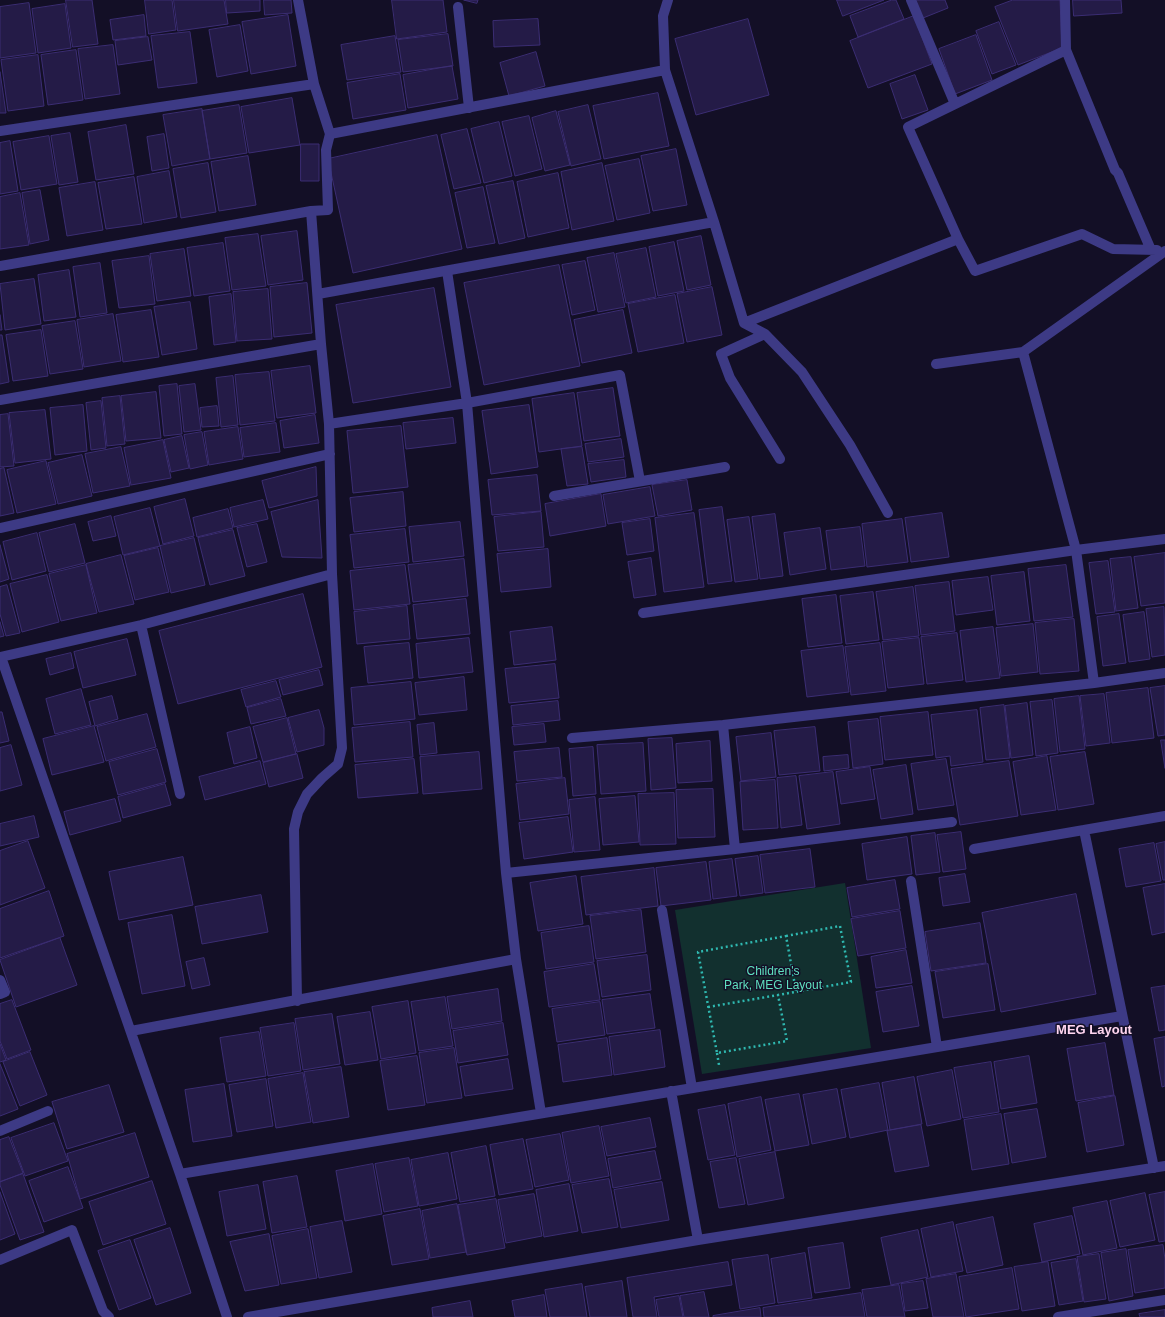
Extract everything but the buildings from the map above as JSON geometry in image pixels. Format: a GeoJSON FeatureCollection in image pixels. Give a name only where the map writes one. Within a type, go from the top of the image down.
{"type":"FeatureCollection","features":[{"type":"Feature","properties":{"kind":"street"},"geometry":{"type":"LineString","coordinates":[[0,266],[311,211],[328,210],[326,150],[330,134],[314,84],[298,0]]}},
{"type":"Feature","properties":{"kind":"street"},"geometry":{"type":"LineString","coordinates":[[668,0],[663,16],[665,70],[714,222],[744,323],[765,334],[802,372],[850,445],[888,513]]}},
{"type":"Feature","properties":{"kind":"street"},"geometry":{"type":"LineString","coordinates":[[911,0],[955,104]]}},
{"type":"Feature","properties":{"kind":"street"},"geometry":{"type":"LineString","coordinates":[[1065,0],[1066,50],[1115,170],[1118,173],[1151,250]]}},
{"type":"Feature","properties":{"kind":"street"},"geometry":{"type":"LineString","coordinates":[[458,7],[469,108]]}},
{"type":"Feature","properties":{"kind":"street"},"geometry":{"type":"LineString","coordinates":[[1066,50],[908,127],[958,239],[975,271],[1082,234],[1113,249],[1165,251]]}},
{"type":"Feature","properties":{"kind":"street"},"geometry":{"type":"LineString","coordinates":[[330,134],[665,70]]}},
{"type":"Feature","properties":{"kind":"street"},"geometry":{"type":"LineString","coordinates":[[0,131],[314,84]]}},
{"type":"Feature","properties":{"kind":"street"},"geometry":{"type":"LineString","coordinates":[[297,1000],[294,829],[298,812],[307,794],[338,764],[342,748],[332,574],[329,424],[321,344],[311,211]]}},
{"type":"Feature","properties":{"kind":"street"},"geometry":{"type":"LineString","coordinates":[[318,294],[714,222]]}},
{"type":"Feature","properties":{"kind":"street"},"geometry":{"type":"LineString","coordinates":[[744,323],[958,239]]}},
{"type":"Feature","properties":{"kind":"street"},"geometry":{"type":"LineString","coordinates":[[936,364],[1023,352],[1165,251]]}},
{"type":"Feature","properties":{"kind":"street"},"geometry":{"type":"LineString","coordinates":[[447,271],[467,403],[506,873],[516,959],[541,1113]]}},
{"type":"Feature","properties":{"kind":"street"},"geometry":{"type":"LineString","coordinates":[[765,334],[721,354],[730,378],[780,459]]}},
{"type":"Feature","properties":{"kind":"street"},"geometry":{"type":"LineString","coordinates":[[0,400],[321,344]]}},
{"type":"Feature","properties":{"kind":"street"},"geometry":{"type":"LineString","coordinates":[[1023,352],[1076,550],[1094,683]]}},
{"type":"Feature","properties":{"kind":"street"},"geometry":{"type":"LineString","coordinates":[[329,424],[467,403],[620,375],[640,481]]}},
{"type":"Feature","properties":{"kind":"street"},"geometry":{"type":"LineString","coordinates":[[0,528],[330,454]]}},
{"type":"Feature","properties":{"kind":"street"},"geometry":{"type":"LineString","coordinates":[[554,496],[726,467]]}},
{"type":"Feature","properties":{"kind":"street"},"geometry":{"type":"LineString","coordinates":[[643,613],[1076,550],[1165,539]]}},
{"type":"Feature","properties":{"kind":"street"},"geometry":{"type":"LineString","coordinates":[[227,1317],[180,1174],[1,657],[141,625],[332,574]]}},
{"type":"Feature","properties":{"kind":"street"},"geometry":{"type":"LineString","coordinates":[[141,625],[180,794]]}},
{"type":"Feature","properties":{"kind":"street"},"geometry":{"type":"LineString","coordinates":[[572,738],[723,725],[1094,683],[1165,672]]}},
{"type":"Feature","properties":{"kind":"street"},"geometry":{"type":"LineString","coordinates":[[723,725],[735,850]]}},
{"type":"Feature","properties":{"kind":"street"},"geometry":{"type":"LineString","coordinates":[[974,849],[1165,816]]}},
{"type":"Feature","properties":{"kind":"street"},"geometry":{"type":"LineString","coordinates":[[506,873],[735,850],[952,822]]}},
{"type":"Feature","properties":{"kind":"street"},"geometry":{"type":"LineString","coordinates":[[1084,830],[1154,1168]]}},
{"type":"Feature","properties":{"kind":"street"},"geometry":{"type":"LineString","coordinates":[[911,881],[937,1046]]}},
{"type":"Feature","properties":{"kind":"street"},"geometry":{"type":"LineString","coordinates":[[662,910],[692,1088]]}},
{"type":"Feature","properties":{"kind":"street"},"geometry":{"type":"LineString","coordinates":[[131,1031],[516,959]]}},
{"type":"Feature","properties":{"kind":"street"},"geometry":{"type":"LineString","coordinates":[[0,980],[5,992],[0,994]]}},
{"type":"Feature","properties":{"kind":"street"},"geometry":{"type":"LineString","coordinates":[[180,1174],[1122,1016]]}},
{"type":"Feature","properties":{"kind":"street"},"geometry":{"type":"LineString","coordinates":[[671,1091],[698,1240]]}},
{"type":"Feature","properties":{"kind":"street"},"geometry":{"type":"LineString","coordinates":[[0,1131],[48,1111]]}},
{"type":"Feature","properties":{"kind":"street"},"geometry":{"type":"LineString","coordinates":[[248,1317],[698,1240],[1165,1166]]}},
{"type":"Feature","properties":{"kind":"street"},"geometry":{"type":"LineString","coordinates":[[0,1260],[72,1230],[103,1311],[109,1317]]}},
{"type":"Feature","properties":{"kind":"street"},"geometry":{"type":"LineString","coordinates":[[1058,1317],[1165,1300]]}},
{"type":"Feature","properties":{"kind":"path"},"geometry":{"type":"LineString","coordinates":[[708,1007],[850,982],[840,926],[698,952],[708,1007],[717,1054],[787,1041],[778,995]]}},
{"type":"Feature","properties":{"kind":"path"},"geometry":{"type":"LineString","coordinates":[[786,936],[796,991]]}},
{"type":"Feature","properties":{"kind":"green space","name":"Children's Park, MEG Layout"},"geometry":{"type":"Polygon","coordinates":[[[845,883],[871,1048],[702,1074],[675,910],[845,883]]]}},
{"type":"Feature","properties":{"kind":"district","name":"MEG Layout"},"geometry":{"type":"Point","coordinates":[1094,1030]}}]}
